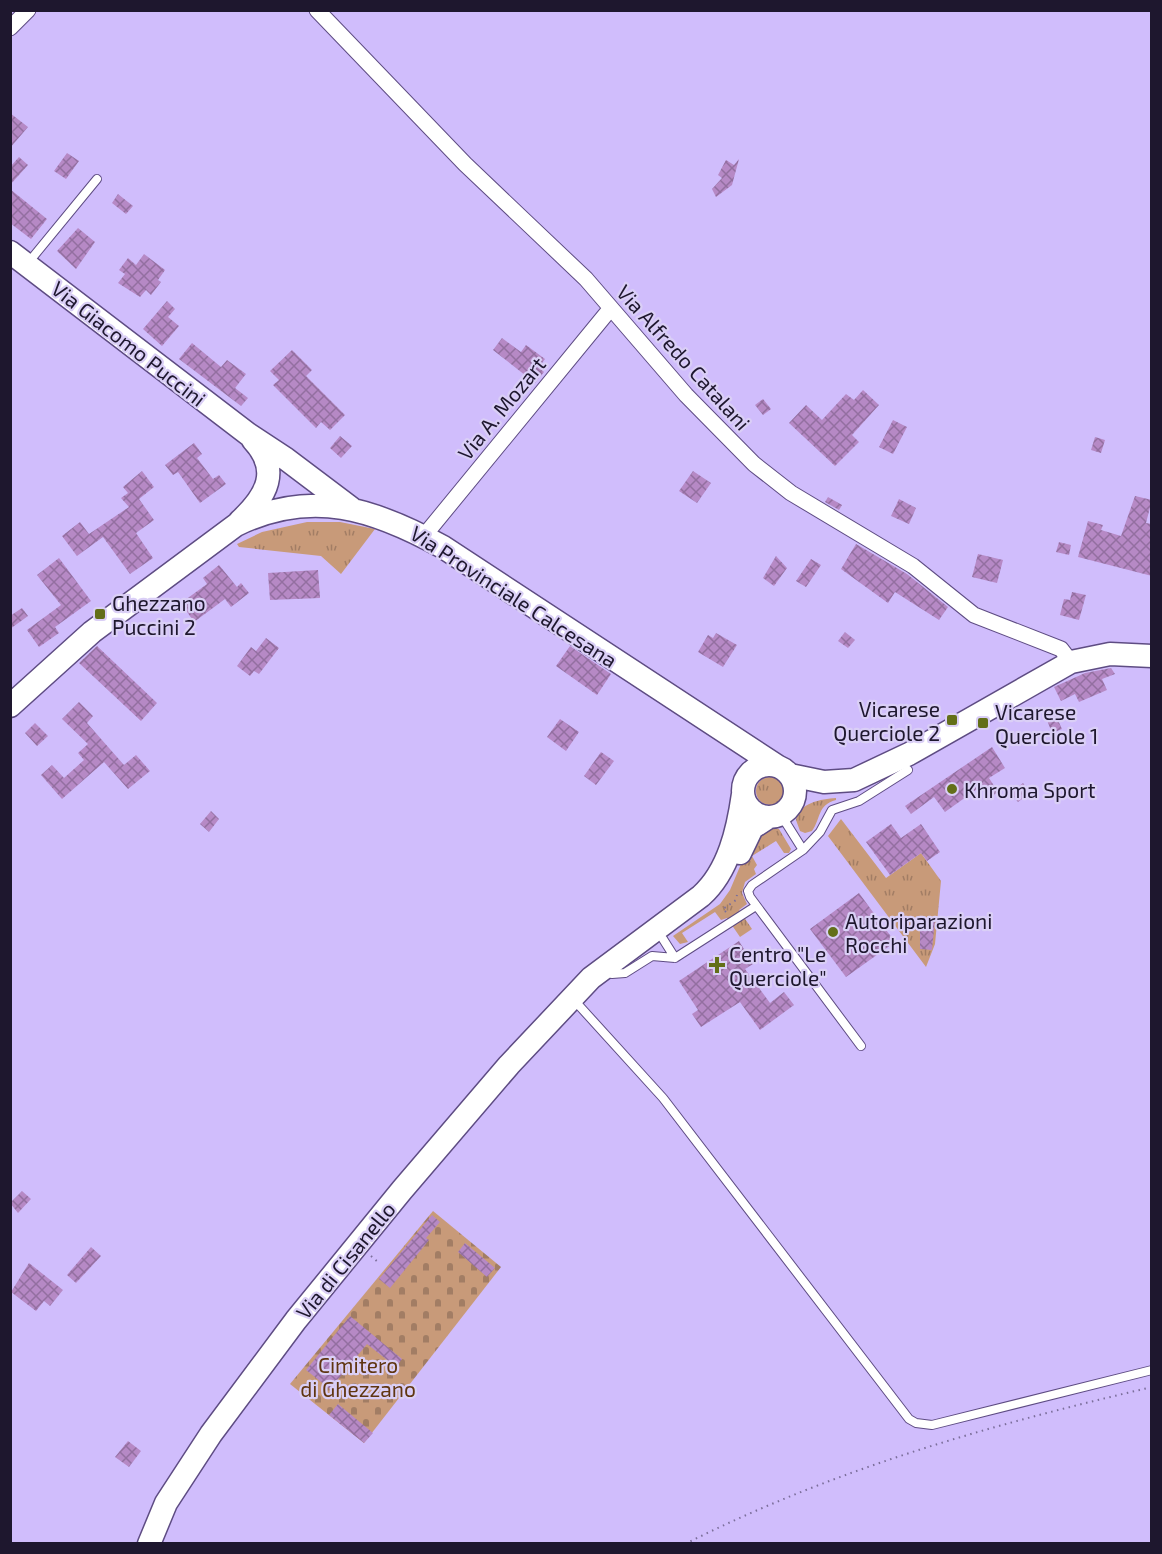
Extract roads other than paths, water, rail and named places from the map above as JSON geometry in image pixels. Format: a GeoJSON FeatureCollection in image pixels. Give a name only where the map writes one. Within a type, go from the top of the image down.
{"type":"FeatureCollection","features":[{"type":"Feature","properties":{"kind":"main road","name":"Via Giacomo Puccini"},"geometry":{"type":"LineString","coordinates":[[19,258],[248,434],[264,452],[351,507]]}},
{"type":"Feature","properties":{"kind":"main road","name":"Via Giacomo Puccini"},"geometry":{"type":"LineString","coordinates":[[278,461],[286,509]]}},
{"type":"Feature","properties":{"kind":"main road"},"geometry":{"type":"LineString","coordinates":[[236,525],[264,493],[278,461]]}},
{"type":"Feature","properties":{"kind":"main road","name":"Via Provinciale Calcesana"},"geometry":{"type":"LineString","coordinates":[[10,706],[92,632],[236,525],[258,515],[286,509],[314,506],[351,507],[384,517],[424,536],[494,578],[710,724],[784,771]]}},
{"type":"Feature","properties":{"kind":"main road"},"geometry":{"type":"LineString","coordinates":[[908,762],[843,782],[824,782],[761,766],[745,786],[749,808],[780,812],[820,795],[856,790],[893,768],[908,762],[1071,663],[1110,654],[1152,657]]}},
{"type":"Feature","properties":{"kind":"main road","name":"Via Provinciale Calcesana"},"geometry":{"type":"LineString","coordinates":[[710,724],[740,754],[745,786]]}},
{"type":"Feature","properties":{"kind":"main road"},"geometry":{"type":"LineString","coordinates":[[780,812],[795,789],[784,771]]}},
{"type":"Feature","properties":{"kind":"main road","name":"Via di Cisanello"},"geometry":{"type":"LineString","coordinates":[[149,1544],[158,1519],[176,1485],[296,1320],[509,1065],[591,978],[667,941],[716,878],[731,844],[745,786]]}},
{"type":"Feature","properties":{"kind":"main road","name":"Via di Cisanello"},"geometry":{"type":"LineString","coordinates":[[573,999],[667,941],[717,897],[729,879],[750,830],[780,812]]}},
{"type":"Feature","properties":{"kind":"street"},"geometry":{"type":"LineString","coordinates":[[10,28],[28,10]]}},
{"type":"Feature","properties":{"kind":"street","name":"Via Alfredo Catalani"},"geometry":{"type":"LineString","coordinates":[[317,10],[465,164],[586,279],[714,426],[776,482],[832,519],[908,563],[974,615],[1061,650],[1071,663]]}},
{"type":"Feature","properties":{"kind":"street","name":"Via A. Mozart"},"geometry":{"type":"LineString","coordinates":[[424,536],[611,308]]}},
{"type":"Feature","properties":{"kind":"lane"},"geometry":{"type":"LineString","coordinates":[[19,258],[97,179]]}},
{"type":"Feature","properties":{"kind":"lane"},"geometry":{"type":"LineString","coordinates":[[861,1046],[749,896],[751,886],[803,850],[820,832],[832,810],[860,801],[908,762]]}},
{"type":"Feature","properties":{"kind":"lane"},"geometry":{"type":"LineString","coordinates":[[780,812],[803,850]]}},
{"type":"Feature","properties":{"kind":"lane"},"geometry":{"type":"LineString","coordinates":[[667,941],[756,906]]}},
{"type":"Feature","properties":{"kind":"lane"},"geometry":{"type":"LineString","coordinates":[[573,999],[663,1098],[909,1419],[916,1423],[932,1425],[1152,1370]]}},
{"type":"Feature","properties":{"kind":"place","name":"Ghezzano Puccini 2"},"geometry":{"type":"Point","coordinates":[100,614]}},
{"type":"Feature","properties":{"kind":"place","name":"Vicarese Querciole 2"},"geometry":{"type":"Point","coordinates":[952,720]}},
{"type":"Feature","properties":{"kind":"place","name":"Vicarese Querciole 1"},"geometry":{"type":"Point","coordinates":[983,723]}},
{"type":"Feature","properties":{"kind":"place","name":"Khroma Sport"},"geometry":{"type":"Point","coordinates":[952,789]}},
{"type":"Feature","properties":{"kind":"place","name":"Autoriparazioni Rocchi"},"geometry":{"type":"Point","coordinates":[833,932]}},
{"type":"Feature","properties":{"kind":"place","name":"Centro \"Le Querciole\""},"geometry":{"type":"Point","coordinates":[717,965]}},
{"type":"Feature","properties":{"kind":"park label","name":"Cimitero di Ghezzano"},"geometry":{"type":"Point","coordinates":[358,1376]}}]}
